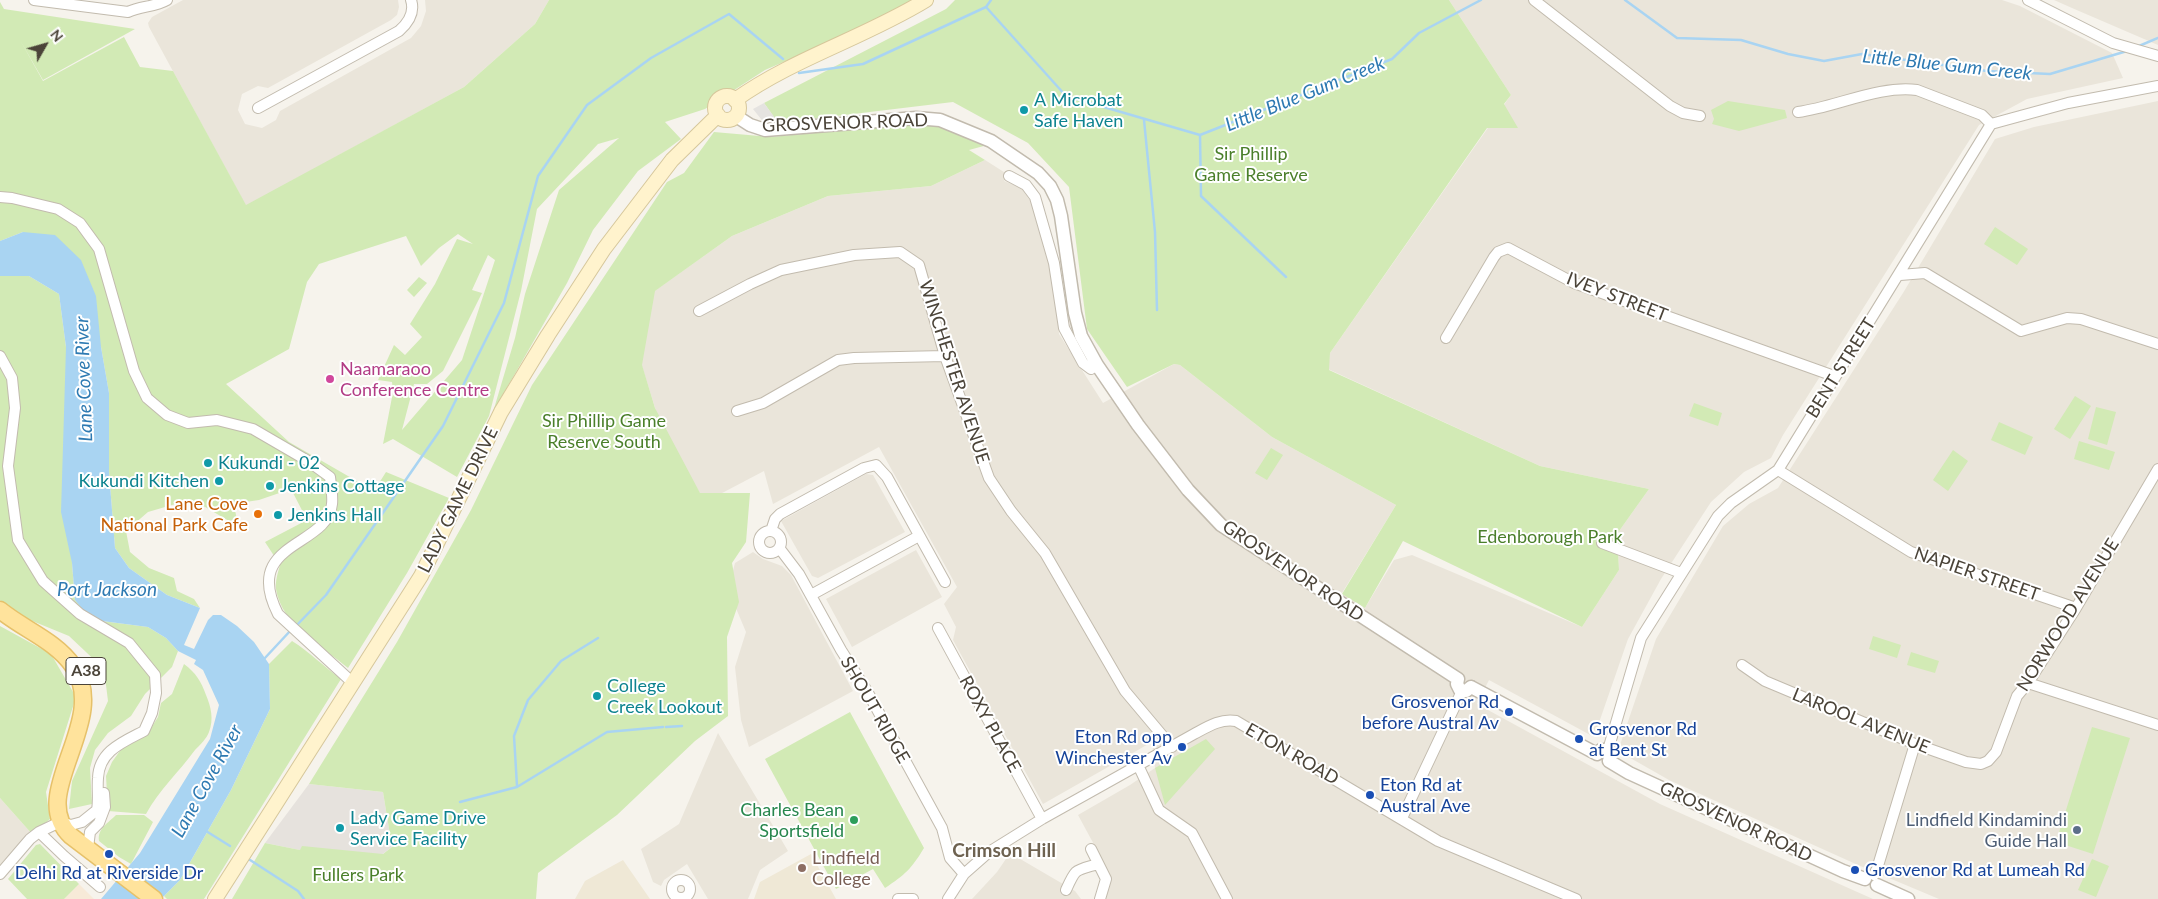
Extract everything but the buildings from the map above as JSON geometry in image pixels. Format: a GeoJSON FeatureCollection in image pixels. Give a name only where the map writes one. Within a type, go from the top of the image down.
{"type":"FeatureCollection","features":[{"type":"Feature","properties":{"kind":"main road"},"geometry":{"type":"LineString","coordinates":[[735,100],[761,81],[885,23],[926,0]]}},
{"type":"Feature","properties":{"kind":"main road"},"geometry":{"type":"LineString","coordinates":[[728,96],[735,100],[739,109],[736,116],[727,120],[718,116],[716,104],[721,98],[728,96]]}},
{"type":"Feature","properties":{"kind":"main road","name":"LADY GAME DRIVE"},"geometry":{"type":"LineString","coordinates":[[216,899],[421,576],[502,412],[548,334],[604,248],[672,160],[718,116]]}},
{"type":"Feature","properties":{"kind":"main road","name":"A38"},"geometry":{"type":"LineString","coordinates":[[0,610],[66,657],[80,677],[85,700],[76,739],[60,780],[58,793],[60,822]]}},
{"type":"Feature","properties":{"kind":"main road"},"geometry":{"type":"LineString","coordinates":[[60,822],[71,836],[154,899]]}},
{"type":"Feature","properties":{"kind":"street"},"geometry":{"type":"LineString","coordinates":[[34,0],[128,12],[143,3],[158,5],[167,0]]}},
{"type":"Feature","properties":{"kind":"street"},"geometry":{"type":"LineString","coordinates":[[258,108],[400,31],[407,24],[411,16],[411,0]]}},
{"type":"Feature","properties":{"kind":"street"},"geometry":{"type":"LineString","coordinates":[[1534,0],[1670,106],[1683,113],[1700,116]]}},
{"type":"Feature","properties":{"kind":"street"},"geometry":{"type":"LineString","coordinates":[[2028,0],[2105,39],[2158,56]]}},
{"type":"Feature","properties":{"kind":"street"},"geometry":{"type":"LineString","coordinates":[[1798,112],[1890,91],[1909,89],[1917,90],[1975,112],[1992,124],[2068,104],[2157,86]]}},
{"type":"Feature","properties":{"kind":"street","name":"GROSVENOR ROAD"},"geometry":{"type":"LineString","coordinates":[[736,116],[750,125],[765,130],[916,118],[940,120],[973,132],[1009,152],[1038,172],[1050,186],[1057,200],[1061,216],[1074,313],[1082,336],[1098,365],[1138,426],[1188,490],[1220,525],[1464,686],[1605,755],[1629,773],[1834,867],[1872,879],[1908,899]]}},
{"type":"Feature","properties":{"kind":"street","name":"BENT STREET"},"geometry":{"type":"LineString","coordinates":[[1605,755],[1641,638],[1718,516],[1736,499],[1778,470],[1834,376],[1900,275],[1992,124]]}},
{"type":"Feature","properties":{"kind":"street"},"geometry":{"type":"LineString","coordinates":[[1009,176],[1031,190],[1040,209],[1054,263],[1064,328],[1071,343],[1083,363],[1091,369],[1098,365]]}},
{"type":"Feature","properties":{"kind":"street"},"geometry":{"type":"LineString","coordinates":[[0,197],[58,209],[80,223],[99,249],[134,371],[147,398],[167,415],[188,424],[218,420],[253,429],[308,461],[330,477],[332,505],[326,519],[274,561],[269,580],[271,601],[278,614],[287,624],[354,683]]}},
{"type":"Feature","properties":{"kind":"street","name":"IVEY STREET"},"geometry":{"type":"LineString","coordinates":[[1446,338],[1491,261],[1498,252],[1508,248],[1574,283],[1834,376]]}},
{"type":"Feature","properties":{"kind":"street","name":"WINCHESTER AVENUE"},"geometry":{"type":"LineString","coordinates":[[699,312],[750,284],[781,270],[854,255],[900,252],[919,265],[945,356],[990,478],[1011,511],[1045,553],[1125,691],[1172,747]]}},
{"type":"Feature","properties":{"kind":"street"},"geometry":{"type":"LineString","coordinates":[[1900,275],[1926,273],[2021,331],[2067,318],[2080,320],[2158,344]]}},
{"type":"Feature","properties":{"kind":"street"},"geometry":{"type":"LineString","coordinates":[[0,356],[12,378],[15,408],[8,466],[18,540],[43,581],[80,614],[129,642],[155,675],[156,693],[152,713],[144,731],[117,746],[103,757],[99,766],[97,810],[82,822],[71,825],[60,822],[39,832],[30,839],[0,874]]}},
{"type":"Feature","properties":{"kind":"street"},"geometry":{"type":"LineString","coordinates":[[738,410],[763,403],[838,360],[945,356]]}},
{"type":"Feature","properties":{"kind":"street"},"geometry":{"type":"LineString","coordinates":[[771,531],[780,537],[782,544],[775,553],[767,553],[759,546],[761,535],[771,531],[775,519],[780,514],[872,465],[884,472],[945,582]]}},
{"type":"Feature","properties":{"kind":"street","name":"NORWOOD AVENUE"},"geometry":{"type":"LineString","coordinates":[[1985,763],[1993,758],[1996,752],[2017,696],[2028,683],[2076,608],[2158,469]]}},
{"type":"Feature","properties":{"kind":"street","name":"NAPIER STREET"},"geometry":{"type":"LineString","coordinates":[[1778,470],[1911,552],[2076,608]]}},
{"type":"Feature","properties":{"kind":"street"},"geometry":{"type":"LineString","coordinates":[[811,595],[919,536]]}},
{"type":"Feature","properties":{"kind":"street"},"geometry":{"type":"LineString","coordinates":[[1602,543],[1681,573]]}},
{"type":"Feature","properties":{"kind":"street","name":"SHOUT RIDGE"},"geometry":{"type":"LineString","coordinates":[[780,549],[799,574],[811,595],[941,825],[950,858],[964,874]]}},
{"type":"Feature","properties":{"kind":"street","name":"ROXY PLACE"},"geometry":{"type":"LineString","coordinates":[[938,628],[1042,819]]}},
{"type":"Feature","properties":{"kind":"street","name":"LAROOL AVENUE"},"geometry":{"type":"LineString","coordinates":[[1742,665],[1765,681],[1914,744],[1966,762],[1985,763]]}},
{"type":"Feature","properties":{"kind":"street"},"geometry":{"type":"LineString","coordinates":[[2028,683],[2158,725]]}},
{"type":"Feature","properties":{"kind":"street"},"geometry":{"type":"LineString","coordinates":[[1402,818],[1464,686]]}},
{"type":"Feature","properties":{"kind":"street","name":"ETON ROAD"},"geometry":{"type":"LineString","coordinates":[[948,899],[964,874],[990,852],[1042,819],[1220,722],[1236,722],[1402,818],[1438,841],[1576,899]]}},
{"type":"Feature","properties":{"kind":"street"},"geometry":{"type":"LineString","coordinates":[[1872,879],[1877,870],[1914,744]]}},
{"type":"Feature","properties":{"kind":"street"},"geometry":{"type":"LineString","coordinates":[[88,848],[90,832],[99,823],[105,807],[102,778],[105,768],[117,746]]}},
{"type":"Feature","properties":{"kind":"street"},"geometry":{"type":"LineString","coordinates":[[1138,765],[1158,810],[1192,833],[1225,897]]}},
{"type":"Feature","properties":{"kind":"street"},"geometry":{"type":"LineString","coordinates":[[39,832],[100,887]]}},
{"type":"Feature","properties":{"kind":"street"},"geometry":{"type":"LineString","coordinates":[[1091,848],[1106,879],[1100,899]]}},
{"type":"Feature","properties":{"kind":"street"},"geometry":{"type":"LineString","coordinates":[[1066,890],[1072,874],[1098,864]]}},
{"type":"Feature","properties":{"kind":"street"},"geometry":{"type":"LineString","coordinates":[[898,899],[913,899]]}},
{"type":"Feature","properties":{"kind":"shaded area"},"geometry":{"type":"Polygon","coordinates":[[[183,0],[398,0],[397,15],[391,20],[268,88],[258,86],[242,94],[238,110],[245,124],[262,128],[276,120],[280,111],[411,38],[421,26],[426,11],[425,0],[549,0],[535,24],[464,87],[246,206],[149,27],[148,23],[152,17],[183,0]]]}},
{"type":"Feature","properties":{"kind":"shaded area"},"geometry":{"type":"Polygon","coordinates":[[[1449,0],[2002,0],[2020,6],[2112,53],[2123,78],[2027,99],[1979,125],[1783,435],[1771,458],[1744,472],[1711,502],[1661,579],[1628,639],[1594,737],[1489,680],[1477,704],[1660,804],[1873,899],[1103,899],[1110,874],[1078,815],[1155,768],[1152,742],[1043,804],[953,640],[956,627],[944,604],[957,587],[879,447],[773,504],[764,471],[705,502],[662,430],[625,312],[732,236],[828,196],[931,186],[985,160],[1007,174],[1004,181],[1021,188],[1031,202],[1046,250],[1056,297],[1059,334],[1103,403],[1174,364],[1180,365],[1272,437],[1396,505],[1342,593],[1365,608],[1394,560],[1412,555],[1582,627],[1619,570],[1617,534],[1649,489],[1540,466],[1328,369],[1330,353],[1511,95],[1449,0]]]}},
{"type":"Feature","properties":{"kind":"shaded area"},"geometry":{"type":"Polygon","coordinates":[[[2054,0],[2158,0],[2158,45],[2072,8],[2054,0]]]}},
{"type":"Feature","properties":{"kind":"shaded area"},"geometry":{"type":"Polygon","coordinates":[[[2158,101],[2158,899],[1939,899],[1858,865],[1669,780],[1618,751],[1656,639],[1723,526],[1749,504],[1778,488],[1903,293],[1995,139],[2034,127],[2158,101]]]}},
{"type":"Feature","properties":{"kind":"shaded area"},"geometry":{"type":"Polygon","coordinates":[[[764,103],[775,118],[765,124],[753,109],[764,103]]]}},
{"type":"Feature","properties":{"kind":"shaded area"},"geometry":{"type":"Polygon","coordinates":[[[866,474],[873,475],[905,532],[818,578],[812,576],[781,521],[866,474]]]}},
{"type":"Feature","properties":{"kind":"shaded area"},"geometry":{"type":"Polygon","coordinates":[[[916,550],[942,597],[852,647],[826,599],[916,550]]]}},
{"type":"Feature","properties":{"kind":"shaded area"},"geometry":{"type":"Polygon","coordinates":[[[753,552],[763,559],[782,566],[791,575],[853,691],[749,747],[741,720],[735,667],[746,632],[735,606],[731,578],[735,563],[753,552]]]}},
{"type":"Feature","properties":{"kind":"shaded area"},"geometry":{"type":"Polygon","coordinates":[[[718,733],[788,851],[760,870],[748,899],[708,899],[687,864],[664,880],[661,886],[653,882],[641,849],[679,824],[718,733]]]}},
{"type":"Feature","properties":{"kind":"shaded area"},"geometry":{"type":"Polygon","coordinates":[[[309,784],[383,792],[392,847],[376,859],[334,857],[265,843],[309,784]]]}},
{"type":"Feature","properties":{"kind":"shaded area"},"geometry":{"type":"Polygon","coordinates":[[[0,798],[32,834],[0,870],[0,798]]]}},
{"type":"Feature","properties":{"kind":"shaded area"},"geometry":{"type":"Polygon","coordinates":[[[1010,853],[1075,891],[1081,899],[972,899],[997,872],[1010,853]]]}},
{"type":"Feature","properties":{"kind":"shaded area","name":"Lindfield College"},"geometry":{"type":"Polygon","coordinates":[[[811,854],[836,899],[754,899],[760,882],[811,854]]]}},
{"type":"Feature","properties":{"kind":"shaded area"},"geometry":{"type":"Polygon","coordinates":[[[623,860],[650,899],[575,899],[585,881],[623,860]]]}},
{"type":"Feature","properties":{"kind":"shaded area"},"geometry":{"type":"Polygon","coordinates":[[[79,884],[94,899],[64,899],[79,884]]]}},
{"type":"Feature","properties":{"kind":"green space"},"geometry":{"type":"Polygon","coordinates":[[[549,0],[916,0],[907,9],[765,70],[705,109],[665,122],[681,139],[638,171],[593,230],[567,283],[493,412],[515,338],[525,294],[559,190],[619,138],[598,144],[537,209],[521,291],[489,416],[457,477],[393,439],[383,444],[393,392],[392,382],[378,380],[394,345],[405,355],[422,337],[410,324],[435,284],[457,239],[473,244],[458,234],[439,248],[421,266],[406,236],[319,264],[307,282],[289,349],[226,384],[289,442],[374,491],[386,472],[449,498],[407,573],[348,668],[304,634],[286,614],[280,602],[276,586],[280,565],[265,542],[307,520],[291,489],[259,500],[232,504],[234,505],[237,520],[229,521],[200,504],[201,502],[189,500],[148,512],[126,531],[130,552],[149,568],[174,578],[177,591],[194,599],[200,608],[167,595],[129,568],[115,548],[109,472],[109,393],[101,347],[23,232],[0,241],[0,2],[4,9],[135,29],[43,80],[20,40],[43,81],[124,37],[140,67],[173,71],[246,205],[464,87],[535,24],[549,0]],[[488,255],[472,290],[482,293],[443,371],[427,384],[414,384],[402,430],[462,360],[495,260],[488,255]]]}},
{"type":"Feature","properties":{"kind":"green space","name":"Sir Phillip Game Reserve"},"geometry":{"type":"Polygon","coordinates":[[[955,0],[1449,0],[1511,95],[1504,104],[1518,128],[1487,128],[1330,353],[1329,370],[1540,466],[1649,489],[1617,534],[1619,570],[1582,627],[1403,541],[1365,608],[1342,594],[1396,505],[1272,437],[1180,365],[1174,364],[1127,387],[1087,329],[1069,187],[1028,143],[953,102],[778,123],[764,103],[946,9],[955,0]]]}},
{"type":"Feature","properties":{"kind":"green space"},"geometry":{"type":"Polygon","coordinates":[[[1728,101],[1785,110],[1787,118],[1739,131],[1712,124],[1714,119],[1711,110],[1728,101]]]}},
{"type":"Feature","properties":{"kind":"green space"},"geometry":{"type":"Polygon","coordinates":[[[929,122],[991,144],[969,150],[985,160],[931,186],[828,196],[732,236],[655,291],[642,365],[655,408],[700,493],[750,493],[746,542],[732,563],[739,602],[727,637],[728,716],[695,741],[617,815],[538,873],[536,899],[232,899],[265,843],[300,850],[302,846],[383,854],[392,847],[383,792],[309,784],[397,642],[471,510],[532,385],[667,182],[684,173],[714,132],[771,137],[929,122]]]}},
{"type":"Feature","properties":{"kind":"green space"},"geometry":{"type":"Polygon","coordinates":[[[1995,227],[2028,249],[2017,265],[1984,244],[1995,227]]]}},
{"type":"Feature","properties":{"kind":"green space"},"geometry":{"type":"Polygon","coordinates":[[[0,276],[29,276],[59,294],[66,347],[72,563],[75,600],[102,621],[148,627],[166,638],[178,651],[172,667],[145,694],[131,716],[108,733],[95,750],[90,768],[92,804],[69,809],[72,781],[108,701],[104,669],[69,636],[8,611],[0,600],[0,276]]]}},
{"type":"Feature","properties":{"kind":"green space"},"geometry":{"type":"Polygon","coordinates":[[[419,277],[427,283],[414,297],[407,290],[419,277]]]}},
{"type":"Feature","properties":{"kind":"green space"},"geometry":{"type":"Polygon","coordinates":[[[2075,396],[2091,406],[2070,439],[2054,429],[2075,396]]]}},
{"type":"Feature","properties":{"kind":"green space"},"geometry":{"type":"Polygon","coordinates":[[[1694,403],[1722,413],[1718,426],[1689,416],[1694,403]]]}},
{"type":"Feature","properties":{"kind":"green space"},"geometry":{"type":"Polygon","coordinates":[[[2096,407],[2116,412],[2107,445],[2088,439],[2096,407]]]}},
{"type":"Feature","properties":{"kind":"green space"},"geometry":{"type":"Polygon","coordinates":[[[1999,422],[2033,437],[2025,455],[1991,440],[1999,422]]]}},
{"type":"Feature","properties":{"kind":"green space"},"geometry":{"type":"Polygon","coordinates":[[[2079,441],[2115,452],[2109,470],[2074,459],[2079,441]]]}},
{"type":"Feature","properties":{"kind":"green space"},"geometry":{"type":"Polygon","coordinates":[[[1271,448],[1283,455],[1267,480],[1255,473],[1271,448]]]}},
{"type":"Feature","properties":{"kind":"green space"},"geometry":{"type":"Polygon","coordinates":[[[1953,450],[1968,461],[1948,491],[1933,480],[1953,450]]]}},
{"type":"Feature","properties":{"kind":"green space"},"geometry":{"type":"Polygon","coordinates":[[[0,626],[51,654],[76,697],[46,792],[50,819],[32,834],[0,798],[0,626]]]}},
{"type":"Feature","properties":{"kind":"green space"},"geometry":{"type":"Polygon","coordinates":[[[1873,636],[1901,645],[1897,658],[1869,649],[1873,636]]]}},
{"type":"Feature","properties":{"kind":"green space"},"geometry":{"type":"Polygon","coordinates":[[[292,641],[341,679],[204,899],[167,899],[164,896],[180,880],[231,790],[270,709],[269,664],[292,641]]]}},
{"type":"Feature","properties":{"kind":"green space"},"geometry":{"type":"Polygon","coordinates":[[[1911,652],[1939,661],[1935,673],[1907,665],[1911,652]]]}},
{"type":"Feature","properties":{"kind":"green space"},"geometry":{"type":"Polygon","coordinates":[[[184,664],[198,678],[208,700],[212,718],[208,734],[163,789],[146,814],[108,811],[106,776],[112,762],[122,748],[148,733],[158,717],[161,703],[172,694],[184,664]]]}},
{"type":"Feature","properties":{"kind":"green space","name":"Charles Bean Sportsfield"},"geometry":{"type":"Polygon","coordinates":[[[850,712],[924,848],[908,871],[885,888],[873,869],[836,889],[765,759],[850,712]]]}},
{"type":"Feature","properties":{"kind":"green space"},"geometry":{"type":"Polygon","coordinates":[[[2092,727],[2130,738],[2093,854],[2056,842],[2092,727]]]}},
{"type":"Feature","properties":{"kind":"green space"},"geometry":{"type":"Polygon","coordinates":[[[1206,739],[1215,749],[1165,805],[1155,768],[1206,739]]]}},
{"type":"Feature","properties":{"kind":"green space"},"geometry":{"type":"Polygon","coordinates":[[[116,815],[144,815],[153,822],[131,864],[99,841],[101,830],[116,815]]]}},
{"type":"Feature","properties":{"kind":"green space"},"geometry":{"type":"Polygon","coordinates":[[[40,844],[79,884],[64,899],[27,899],[8,879],[36,845],[40,844]]]}},
{"type":"Feature","properties":{"kind":"green space"},"geometry":{"type":"Polygon","coordinates":[[[2092,859],[2109,866],[2096,897],[2078,890],[2092,859]]]}},
{"type":"Feature","properties":{"kind":"water","name":"Port Jackson"},"geometry":{"type":"Polygon","coordinates":[[[23,232],[55,235],[81,260],[96,296],[101,347],[109,393],[109,472],[115,548],[129,568],[167,595],[200,608],[184,645],[194,649],[208,620],[213,615],[221,615],[237,626],[254,642],[269,664],[270,709],[231,790],[180,880],[161,899],[101,899],[140,853],[210,739],[219,705],[203,670],[194,664],[196,660],[178,651],[166,638],[148,627],[102,621],[88,616],[75,600],[72,563],[61,512],[66,347],[59,294],[29,276],[0,276],[0,241],[23,232]]]}},
{"type":"Feature","properties":{"kind":"waterway","name":"Little Blue Gum Creek"},"geometry":{"type":"LineString","coordinates":[[799,73],[863,64],[986,7],[991,0]]}},
{"type":"Feature","properties":{"kind":"waterway","name":"Little Blue Gum Creek"},"geometry":{"type":"LineString","coordinates":[[1200,135],[1392,59],[1419,33],[1481,0]]}},
{"type":"Feature","properties":{"kind":"waterway","name":"Little Blue Gum Creek"},"geometry":{"type":"LineString","coordinates":[[1625,0],[1677,38],[1741,40],[1788,54],[1824,61],[1862,54],[1987,71],[2050,74],[2127,51]]}},
{"type":"Feature","properties":{"kind":"waterway"},"geometry":{"type":"LineString","coordinates":[[986,7],[1066,96],[1200,135],[1201,196],[1286,277]]}},
{"type":"Feature","properties":{"kind":"waterway","name":"Little Blue Gum Creek"},"geometry":{"type":"LineString","coordinates":[[295,627],[326,595],[443,426],[504,303],[538,176],[587,105],[651,58],[729,14],[783,59]]}},
{"type":"Feature","properties":{"kind":"waterway","name":"Little Blue Gum Creek"},"geometry":{"type":"LineString","coordinates":[[2139,46],[2158,38]]}},
{"type":"Feature","properties":{"kind":"waterway"},"geometry":{"type":"LineString","coordinates":[[1144,120],[1155,232],[1157,310]]}},
{"type":"Feature","properties":{"kind":"waterway","name":"Little Blue Gum Creek"},"geometry":{"type":"LineString","coordinates":[[264,659],[291,630]]}},
{"type":"Feature","properties":{"kind":"waterway"},"geometry":{"type":"LineString","coordinates":[[517,786],[514,736],[528,700],[561,661],[598,638]]}},
{"type":"Feature","properties":{"kind":"waterway"},"geometry":{"type":"LineString","coordinates":[[666,727],[682,726]]}},
{"type":"Feature","properties":{"kind":"waterway"},"geometry":{"type":"LineString","coordinates":[[460,802],[517,787],[607,732],[663,727]]}},
{"type":"Feature","properties":{"kind":"waterway"},"geometry":{"type":"LineString","coordinates":[[206,831],[230,846]]}},
{"type":"Feature","properties":{"kind":"waterway"},"geometry":{"type":"LineString","coordinates":[[247,858],[298,891],[304,899]]}},
{"type":"Feature","properties":{"kind":"place","name":"A Microbat Safe Haven"},"geometry":{"type":"Point","coordinates":[1024,110]}},
{"type":"Feature","properties":{"kind":"place","name":"Naamaraoo Conference Centre"},"geometry":{"type":"Point","coordinates":[330,379]}},
{"type":"Feature","properties":{"kind":"place","name":"Kukundi - 02"},"geometry":{"type":"Point","coordinates":[208,463]}},
{"type":"Feature","properties":{"kind":"place","name":"Kukundi Kitchen"},"geometry":{"type":"Point","coordinates":[219,481]}},
{"type":"Feature","properties":{"kind":"place","name":"Jenkins Cottage"},"geometry":{"type":"Point","coordinates":[270,486]}},
{"type":"Feature","properties":{"kind":"place","name":"Lane Cove National Park Cafe"},"geometry":{"type":"Point","coordinates":[258,514]}},
{"type":"Feature","properties":{"kind":"place","name":"Jenkins Hall"},"geometry":{"type":"Point","coordinates":[278,515]}},
{"type":"Feature","properties":{"kind":"place","name":"College Creek Lookout"},"geometry":{"type":"Point","coordinates":[597,696]}},
{"type":"Feature","properties":{"kind":"place","name":"Grosvenor Rd before Austral Av"},"geometry":{"type":"Point","coordinates":[1509,712]}},
{"type":"Feature","properties":{"kind":"place","name":"Grosvenor Rd at Bent St"},"geometry":{"type":"Point","coordinates":[1579,739]}},
{"type":"Feature","properties":{"kind":"place","name":"Eton Rd opp Winchester Av"},"geometry":{"type":"Point","coordinates":[1182,747]}},
{"type":"Feature","properties":{"kind":"place","name":"Eton Rd at Austral Ave"},"geometry":{"type":"Point","coordinates":[1370,795]}},
{"type":"Feature","properties":{"kind":"place","name":"Charles Bean Sportsfield"},"geometry":{"type":"Point","coordinates":[854,820]}},
{"type":"Feature","properties":{"kind":"place","name":"Lady Game Drive Service Facility"},"geometry":{"type":"Point","coordinates":[340,828]}},
{"type":"Feature","properties":{"kind":"place","name":"Lindfield Kindamindi Guide Hall"},"geometry":{"type":"Point","coordinates":[2077,830]}},
{"type":"Feature","properties":{"kind":"place","name":"Delhi Rd at Riverside Dr"},"geometry":{"type":"Point","coordinates":[109,854]}},
{"type":"Feature","properties":{"kind":"place","name":"Lindfield College"},"geometry":{"type":"Point","coordinates":[802,868]}},
{"type":"Feature","properties":{"kind":"place","name":"Grosvenor Rd at Lumeah Rd"},"geometry":{"type":"Point","coordinates":[1855,870]}},
{"type":"Feature","properties":{"kind":"district","name":"Crimson Hill"},"geometry":{"type":"Point","coordinates":[1004,851]}},
{"type":"Feature","properties":{"kind":"water label","name":"Lane Cove River"},"geometry":{"type":"Point","coordinates":[84,379]}},
{"type":"Feature","properties":{"kind":"water label","name":"Lane Cove River"},"geometry":{"type":"Point","coordinates":[207,781]}},
{"type":"Feature","properties":{"kind":"park label","name":"Sir Phillip Game Reserve South"},"geometry":{"type":"Point","coordinates":[604,431]}},
{"type":"Feature","properties":{"kind":"park label","name":"Edenborough Park"},"geometry":{"type":"Point","coordinates":[1550,537]}},
{"type":"Feature","properties":{"kind":"park label","name":"Fullers Park"},"geometry":{"type":"Point","coordinates":[358,875]}}]}
